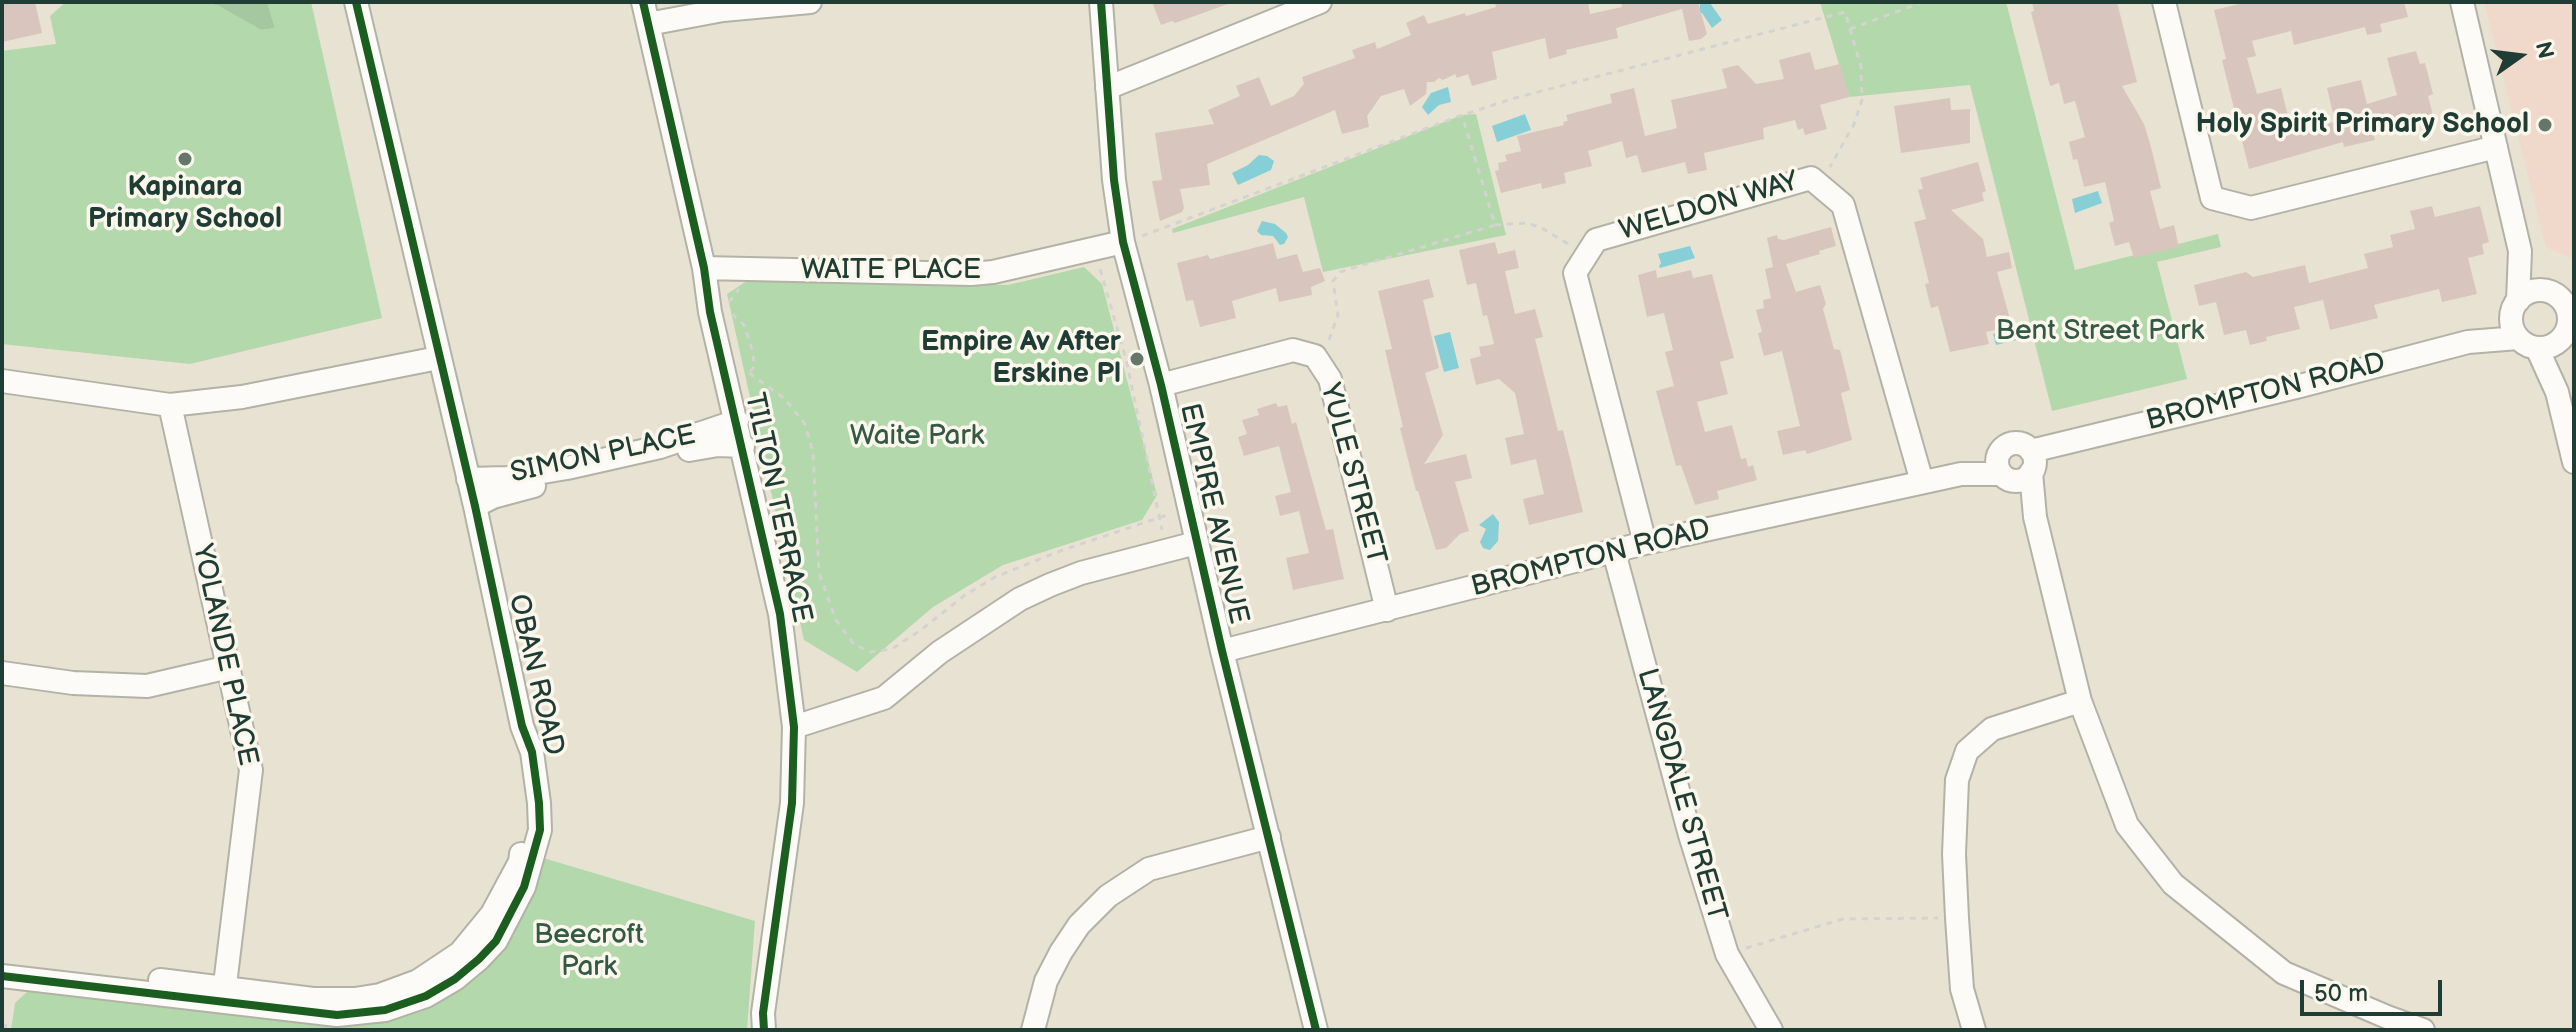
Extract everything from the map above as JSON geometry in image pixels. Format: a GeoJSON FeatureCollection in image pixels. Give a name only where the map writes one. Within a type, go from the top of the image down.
{"type":"FeatureCollection","features":[{"type":"Feature","properties":{"kind":"street","name":"OBAN ROAD"},"geometry":{"type":"LineString","coordinates":[[3,968],[103,986],[224,995],[337,1015],[385,1010],[426,996],[455,979],[479,959],[496,941],[524,887],[540,830],[532,752],[522,726],[475,506],[356,2]]}},
{"type":"Feature","properties":{"kind":"street"},"geometry":{"type":"LineString","coordinates":[[645,13],[810,2]]}},
{"type":"Feature","properties":{"kind":"street","name":"EMPIRE AVENUE"},"geometry":{"type":"LineString","coordinates":[[1101,2],[1114,180],[1123,242],[1161,385],[1196,543],[1316,1030]]}},
{"type":"Feature","properties":{"kind":"street"},"geometry":{"type":"LineString","coordinates":[[1107,88],[1320,2]]}},
{"type":"Feature","properties":{"kind":"street"},"geometry":{"type":"LineString","coordinates":[[2164,2],[2212,198],[2251,208],[2496,147]]}},
{"type":"Feature","properties":{"kind":"street"},"geometry":{"type":"LineString","coordinates":[[2462,2],[2520,251],[2512,325],[2550,339]]}},
{"type":"Feature","properties":{"kind":"street","name":"TILTON TERRACE"},"geometry":{"type":"LineString","coordinates":[[645,13],[780,614],[794,727],[792,803],[763,1013],[764,1030]]}},
{"type":"Feature","properties":{"kind":"street","name":"WELDON WAY"},"geometry":{"type":"LineString","coordinates":[[1645,543],[1575,273],[1596,240],[1811,178],[1843,205],[1922,482]]}},
{"type":"Feature","properties":{"kind":"street","name":"WAITE PLACE"},"geometry":{"type":"LineString","coordinates":[[704,268],[971,274],[993,272],[1123,242]]}},
{"type":"Feature","properties":{"kind":"street"},"geometry":{"type":"LineString","coordinates":[[2520,251],[2565,305],[2569,321],[2550,339]]}},
{"type":"Feature","properties":{"kind":"street"},"geometry":{"type":"LineString","coordinates":[[2515,305],[2535,290],[2560,297]]}},
{"type":"Feature","properties":{"kind":"street","name":"BROMPTON ROAD"},"geometry":{"type":"LineString","coordinates":[[2468,342],[2515,305]]}},
{"type":"Feature","properties":{"kind":"street"},"geometry":{"type":"LineString","coordinates":[[2550,339],[2557,392],[2574,462]]}},
{"type":"Feature","properties":{"kind":"street","name":"BROMPTON ROAD"},"geometry":{"type":"LineString","coordinates":[[2032,463],[2065,445],[2098,434],[2468,342],[2550,339]]}},
{"type":"Feature","properties":{"kind":"street","name":"YULE STREET"},"geometry":{"type":"LineString","coordinates":[[1161,385],[1293,350],[1315,356],[1330,379],[1387,610]]}},
{"type":"Feature","properties":{"kind":"street"},"geometry":{"type":"LineString","coordinates":[[2,381],[170,405],[242,397],[438,358]]}},
{"type":"Feature","properties":{"kind":"street","name":"YOLANDE PLACE"},"geometry":{"type":"LineString","coordinates":[[170,405],[251,770],[224,995]]}},
{"type":"Feature","properties":{"kind":"street","name":"SIMON PLACE"},"geometry":{"type":"LineString","coordinates":[[468,479],[507,478],[567,468],[660,447],[737,421]]}},
{"type":"Feature","properties":{"kind":"street"},"geometry":{"type":"LineString","coordinates":[[2002,468],[2011,444],[2018,444],[2032,463],[2035,517],[2080,701],[2127,825],[2173,884],[2284,973],[2382,1024],[2423,1030]]}},
{"type":"Feature","properties":{"kind":"street","name":"SIMON PLACE"},"geometry":{"type":"LineString","coordinates":[[475,506],[493,497],[702,447],[743,446]]}},
{"type":"Feature","properties":{"kind":"street"},"geometry":{"type":"LineString","coordinates":[[2002,468],[2020,481],[2032,463]]}},
{"type":"Feature","properties":{"kind":"street"},"geometry":{"type":"LineString","coordinates":[[2002,468],[2035,517]]}},
{"type":"Feature","properties":{"kind":"street","name":"BROMPTON ROAD"},"geometry":{"type":"LineString","coordinates":[[1222,651],[1645,543],[1922,482],[2002,468]]}},
{"type":"Feature","properties":{"kind":"street"},"geometry":{"type":"LineString","coordinates":[[794,727],[884,698],[940,652],[1040,589],[1081,573],[1196,543]]}},
{"type":"Feature","properties":{"kind":"street","name":"LANGDALE STREET"},"geometry":{"type":"LineString","coordinates":[[1614,552],[1690,835],[1727,954],[1771,1030]]}},
{"type":"Feature","properties":{"kind":"street"},"geometry":{"type":"LineString","coordinates":[[2,673],[73,683],[147,686],[229,667]]}},
{"type":"Feature","properties":{"kind":"street"},"geometry":{"type":"LineString","coordinates":[[1974,1030],[1962,989],[1957,918],[1954,854],[1957,780],[1967,751],[1992,729],[2080,701]]}},
{"type":"Feature","properties":{"kind":"street"},"geometry":{"type":"LineString","coordinates":[[1033,1030],[1046,981],[1061,952],[1079,925],[1108,896],[1149,869],[1269,837]]}},
{"type":"Feature","properties":{"kind":"path"},"geometry":{"type":"LineString","coordinates":[[1850,29],[1923,2]]}},
{"type":"Feature","properties":{"kind":"path"},"geometry":{"type":"LineString","coordinates":[[1123,242],[1515,98],[1845,12],[1861,67],[1862,100],[1854,124],[1820,185]]}},
{"type":"Feature","properties":{"kind":"path"},"geometry":{"type":"LineString","coordinates":[[1462,115],[1495,225]]}},
{"type":"Feature","properties":{"kind":"path"},"geometry":{"type":"LineString","coordinates":[[1315,356],[1329,339],[1338,315],[1333,281],[1340,272],[1495,225],[1526,223],[1564,241]]}},
{"type":"Feature","properties":{"kind":"path"},"geometry":{"type":"LineString","coordinates":[[1095,249],[1126,359],[1165,550]]}},
{"type":"Feature","properties":{"kind":"path"},"geometry":{"type":"LineString","coordinates":[[728,385],[741,382],[755,366],[743,324],[725,308],[736,291],[747,284]]}},
{"type":"Feature","properties":{"kind":"path"},"geometry":{"type":"LineString","coordinates":[[749,373],[784,398],[805,424],[813,452],[819,573],[836,620],[853,643],[869,652],[892,649],[965,595],[995,577],[1160,517]]}},
{"type":"Feature","properties":{"kind":"path"},"geometry":{"type":"LineString","coordinates":[[1727,954],[1843,919],[1957,918]]}},
{"type":"Feature","properties":{"kind":"path"},"geometry":{"type":"LineString","coordinates":[[5,1030],[6,1021]]}},
{"type":"Feature","properties":{"kind":"shaded area","name":"Holy Spirit Primary School"},"geometry":{"type":"Polygon","coordinates":[[[2484,2],[2574,2],[2574,259],[2546,247],[2484,2]]]}},
{"type":"Feature","properties":{"kind":"green space","name":"Kapinara Primary School"},"geometry":{"type":"Polygon","coordinates":[[[66,2],[205,2],[219,6],[261,30],[275,28],[267,2],[311,2],[382,318],[190,364],[2,344],[2,51],[56,44],[50,16],[66,2]]]}},
{"type":"Feature","properties":{"kind":"green space"},"geometry":{"type":"Polygon","coordinates":[[[205,2],[267,2],[275,28],[261,30],[219,6],[205,2]]]}},
{"type":"Feature","properties":{"kind":"green space","name":"Bent Street Park"},"geometry":{"type":"Polygon","coordinates":[[[1820,2],[2006,2],[2075,270],[2218,234],[2221,247],[2157,262],[2187,379],[2052,411],[1970,85],[1849,97],[1820,2]]]}},
{"type":"Feature","properties":{"kind":"green space"},"geometry":{"type":"Polygon","coordinates":[[[1476,114],[1506,235],[1323,272],[1304,197],[1173,233],[1172,229],[1462,115],[1476,114]]]}},
{"type":"Feature","properties":{"kind":"green space","name":"Waite Park"},"geometry":{"type":"Polygon","coordinates":[[[1084,267],[1102,284],[1157,495],[1142,520],[1003,565],[933,607],[857,672],[804,640],[727,294],[753,277],[1008,285],[1084,267]]]}},
{"type":"Feature","properties":{"kind":"green space","name":"Beecroft Park"},"geometry":{"type":"Polygon","coordinates":[[[540,857],[755,921],[747,1030],[11,1030],[15,1003],[41,979],[435,1002],[504,952],[540,857]]]}},
{"type":"Feature","properties":{"kind":"water"},"geometry":{"type":"Polygon","coordinates":[[[1710,3],[1722,20],[1712,28],[1699,13],[1700,4],[1710,3]]]}},
{"type":"Feature","properties":{"kind":"water"},"geometry":{"type":"Polygon","coordinates":[[[1448,87],[1451,102],[1439,105],[1428,115],[1422,107],[1431,93],[1448,87]]]}},
{"type":"Feature","properties":{"kind":"water"},"geometry":{"type":"Polygon","coordinates":[[[1525,114],[1531,130],[1497,142],[1492,126],[1525,114]]]}},
{"type":"Feature","properties":{"kind":"water"},"geometry":{"type":"Polygon","coordinates":[[[1259,155],[1274,161],[1271,170],[1238,185],[1232,173],[1259,155]]]}},
{"type":"Feature","properties":{"kind":"water"},"geometry":{"type":"Polygon","coordinates":[[[2098,191],[2102,203],[2075,213],[2072,199],[2098,191]]]}},
{"type":"Feature","properties":{"kind":"water"},"geometry":{"type":"Polygon","coordinates":[[[1262,221],[1275,224],[1286,233],[1288,237],[1284,244],[1280,245],[1273,236],[1261,235],[1257,231],[1262,221]]]}},
{"type":"Feature","properties":{"kind":"water"},"geometry":{"type":"Polygon","coordinates":[[[1690,246],[1695,258],[1660,268],[1658,254],[1690,246]]]}},
{"type":"Feature","properties":{"kind":"water"},"geometry":{"type":"Polygon","coordinates":[[[2027,327],[2029,337],[1996,345],[1993,334],[2027,327]]]}},
{"type":"Feature","properties":{"kind":"water"},"geometry":{"type":"Polygon","coordinates":[[[1450,332],[1459,368],[1444,372],[1434,336],[1450,332]]]}},
{"type":"Feature","properties":{"kind":"water"},"geometry":{"type":"Polygon","coordinates":[[[1493,514],[1499,522],[1498,541],[1490,550],[1483,548],[1480,542],[1486,529],[1479,525],[1493,514]]]}},
{"type":"Feature","properties":{"kind":"building"},"geometry":{"type":"Polygon","coordinates":[[[2,2],[35,2],[42,33],[2,42],[2,2]]]}},
{"type":"Feature","properties":{"kind":"building"},"geometry":{"type":"Polygon","coordinates":[[[1152,2],[1227,2],[1228,4],[1161,25],[1152,2]]]}},
{"type":"Feature","properties":{"kind":"building"},"geometry":{"type":"Polygon","coordinates":[[[1503,2],[1588,2],[1590,14],[1622,7],[1621,2],[1698,2],[1707,34],[1701,39],[1689,41],[1682,9],[1616,28],[1618,38],[1566,50],[1567,54],[1549,59],[1545,38],[1492,52],[1497,79],[1472,86],[1468,74],[1457,78],[1455,74],[1443,80],[1439,78],[1427,82],[1426,94],[1410,106],[1404,89],[1381,96],[1367,116],[1369,127],[1342,134],[1335,110],[1207,164],[1210,185],[1180,189],[1182,212],[1160,221],[1152,181],[1162,180],[1155,133],[1214,124],[1208,110],[1240,96],[1236,86],[1259,77],[1271,106],[1294,96],[1304,84],[1302,77],[1355,58],[1352,50],[1375,42],[1377,49],[1411,35],[1406,23],[1424,15],[1428,24],[1465,13],[1466,16],[1503,2]]]}},
{"type":"Feature","properties":{"kind":"building"},"geometry":{"type":"Polygon","coordinates":[[[2032,2],[2117,2],[2137,82],[2122,86],[2144,124],[2151,147],[2161,188],[2150,191],[2160,229],[2174,225],[2179,247],[2134,258],[2129,242],[2115,246],[2109,223],[2114,221],[2105,182],[2084,187],[2077,159],[2073,160],[2069,142],[2085,137],[2075,101],[2064,104],[2059,83],[2050,86],[2031,12],[2034,11],[2032,2]]]}},
{"type":"Feature","properties":{"kind":"building"},"geometry":{"type":"Polygon","coordinates":[[[2248,2],[2404,2],[2408,17],[2380,24],[2382,32],[2367,35],[2365,27],[2294,45],[2291,31],[2252,41],[2256,56],[2247,58],[2257,94],[2281,88],[2290,124],[2304,121],[2306,129],[2335,122],[2327,88],[2361,80],[2367,104],[2397,95],[2387,58],[2416,51],[2420,64],[2425,63],[2433,94],[2428,96],[2434,119],[2405,128],[2401,116],[2371,124],[2375,140],[2344,147],[2343,142],[2249,169],[2222,60],[2226,59],[2214,10],[2248,2]]]}},
{"type":"Feature","properties":{"kind":"building"},"geometry":{"type":"Polygon","coordinates":[[[1810,52],[1815,70],[1840,64],[1849,97],[1820,105],[1827,129],[1805,135],[1803,128],[1798,130],[1795,120],[1763,128],[1764,139],[1704,153],[1707,170],[1688,174],[1685,162],[1642,173],[1637,155],[1626,158],[1622,141],[1588,151],[1592,166],[1564,173],[1566,183],[1542,189],[1541,183],[1501,193],[1495,171],[1499,170],[1498,163],[1507,161],[1505,155],[1521,151],[1517,136],[1564,125],[1563,122],[1568,121],[1566,115],[1612,103],[1610,94],[1634,88],[1645,136],[1677,128],[1671,100],[1727,88],[1722,69],[1738,65],[1756,84],[1784,79],[1779,60],[1810,52]]]}},
{"type":"Feature","properties":{"kind":"building"},"geometry":{"type":"Polygon","coordinates":[[[1950,98],[1951,110],[1970,109],[1970,143],[1901,153],[1894,106],[1950,98]]]}},
{"type":"Feature","properties":{"kind":"building"},"geometry":{"type":"Polygon","coordinates":[[[1978,162],[1986,191],[1982,193],[1984,201],[1951,210],[1983,239],[1987,257],[2009,252],[2012,268],[1997,272],[2012,326],[1986,332],[1989,344],[1950,352],[1938,306],[1931,308],[1925,284],[1929,283],[1914,222],[1926,219],[1918,190],[1923,189],[1920,178],[1978,162]]]}},
{"type":"Feature","properties":{"kind":"building"},"geometry":{"type":"Polygon","coordinates":[[[2432,206],[2435,217],[2480,206],[2489,242],[2482,244],[2484,254],[2468,258],[2477,294],[2442,302],[2439,289],[2374,305],[2378,318],[2330,330],[2323,300],[2294,307],[2300,329],[2266,337],[2267,341],[2250,345],[2246,330],[2224,335],[2216,302],[2199,306],[2194,285],[2246,272],[2253,277],[2305,265],[2309,283],[2368,268],[2364,254],[2393,247],[2390,235],[2415,229],[2410,211],[2432,206]]]}},
{"type":"Feature","properties":{"kind":"building"},"geometry":{"type":"Polygon","coordinates":[[[1831,227],[1836,246],[1786,264],[1796,292],[1820,285],[1834,349],[1840,350],[1850,390],[1841,393],[1852,440],[1807,454],[1805,450],[1783,455],[1777,431],[1800,426],[1782,351],[1764,356],[1758,333],[1762,332],[1756,310],[1764,308],[1763,300],[1771,298],[1765,269],[1773,267],[1767,238],[1777,235],[1778,239],[1784,240],[1831,227]]]}},
{"type":"Feature","properties":{"kind":"building"},"geometry":{"type":"Polygon","coordinates":[[[1495,242],[1498,254],[1515,250],[1519,268],[1505,271],[1515,314],[1535,309],[1543,337],[1535,339],[1558,431],[1563,430],[1583,512],[1529,525],[1523,499],[1544,494],[1536,459],[1511,465],[1505,438],[1524,434],[1515,393],[1499,379],[1476,385],[1470,359],[1481,356],[1479,347],[1494,344],[1487,315],[1483,316],[1476,283],[1467,285],[1459,250],[1495,242]]]}},
{"type":"Feature","properties":{"kind":"building"},"geometry":{"type":"Polygon","coordinates":[[[1273,243],[1277,259],[1297,254],[1303,272],[1320,268],[1325,281],[1311,287],[1312,295],[1279,302],[1276,288],[1232,301],[1236,318],[1200,327],[1193,300],[1186,301],[1177,263],[1208,255],[1210,259],[1273,243]]]}},
{"type":"Feature","properties":{"kind":"building"},"geometry":{"type":"Polygon","coordinates":[[[1656,270],[1657,278],[1691,270],[1693,278],[1712,274],[1734,358],[1720,362],[1728,394],[1697,402],[1705,432],[1732,425],[1741,459],[1746,458],[1748,467],[1753,465],[1757,480],[1717,491],[1719,499],[1695,505],[1681,465],[1676,466],[1656,391],[1674,386],[1665,352],[1673,350],[1664,313],[1647,317],[1638,275],[1656,270]]]}},
{"type":"Feature","properties":{"kind":"building"},"geometry":{"type":"Polygon","coordinates":[[[1429,279],[1434,297],[1423,300],[1439,368],[1425,373],[1443,435],[1424,464],[1466,454],[1472,478],[1455,482],[1469,531],[1460,534],[1446,548],[1436,550],[1416,491],[1400,428],[1403,427],[1385,350],[1392,349],[1378,291],[1429,279]]]}},
{"type":"Feature","properties":{"kind":"building"},"geometry":{"type":"Polygon","coordinates":[[[1276,403],[1278,407],[1287,405],[1292,424],[1296,422],[1326,530],[1333,529],[1344,579],[1293,590],[1286,558],[1309,553],[1299,511],[1280,516],[1275,496],[1291,492],[1279,446],[1244,456],[1238,437],[1247,434],[1242,420],[1259,415],[1257,409],[1276,403]]]}},
{"type":"Feature","properties":{"kind":"cycle path"},"geometry":{"type":"LineString","coordinates":[[2,976],[337,1015],[385,1010],[426,996],[455,979],[479,959],[496,941],[524,887],[540,830],[532,752],[522,726],[475,506],[356,2]]}},
{"type":"Feature","properties":{"kind":"cycle path"},"geometry":{"type":"LineString","coordinates":[[643,2],[780,614],[794,727],[792,803],[763,1013],[764,1030]]}},
{"type":"Feature","properties":{"kind":"cycle path"},"geometry":{"type":"LineString","coordinates":[[1101,2],[1114,180],[1123,242],[1161,385],[1222,651],[1316,1030]]}},
{"type":"Feature","properties":{"kind":"place","name":"Holy Spirit Primary School"},"geometry":{"type":"Point","coordinates":[2545,125]}},
{"type":"Feature","properties":{"kind":"place","name":"Kapinara Primary School"},"geometry":{"type":"Point","coordinates":[185,159]}},
{"type":"Feature","properties":{"kind":"place","name":"Empire Av After Erskine Pl"},"geometry":{"type":"Point","coordinates":[1137,359]}}]}
